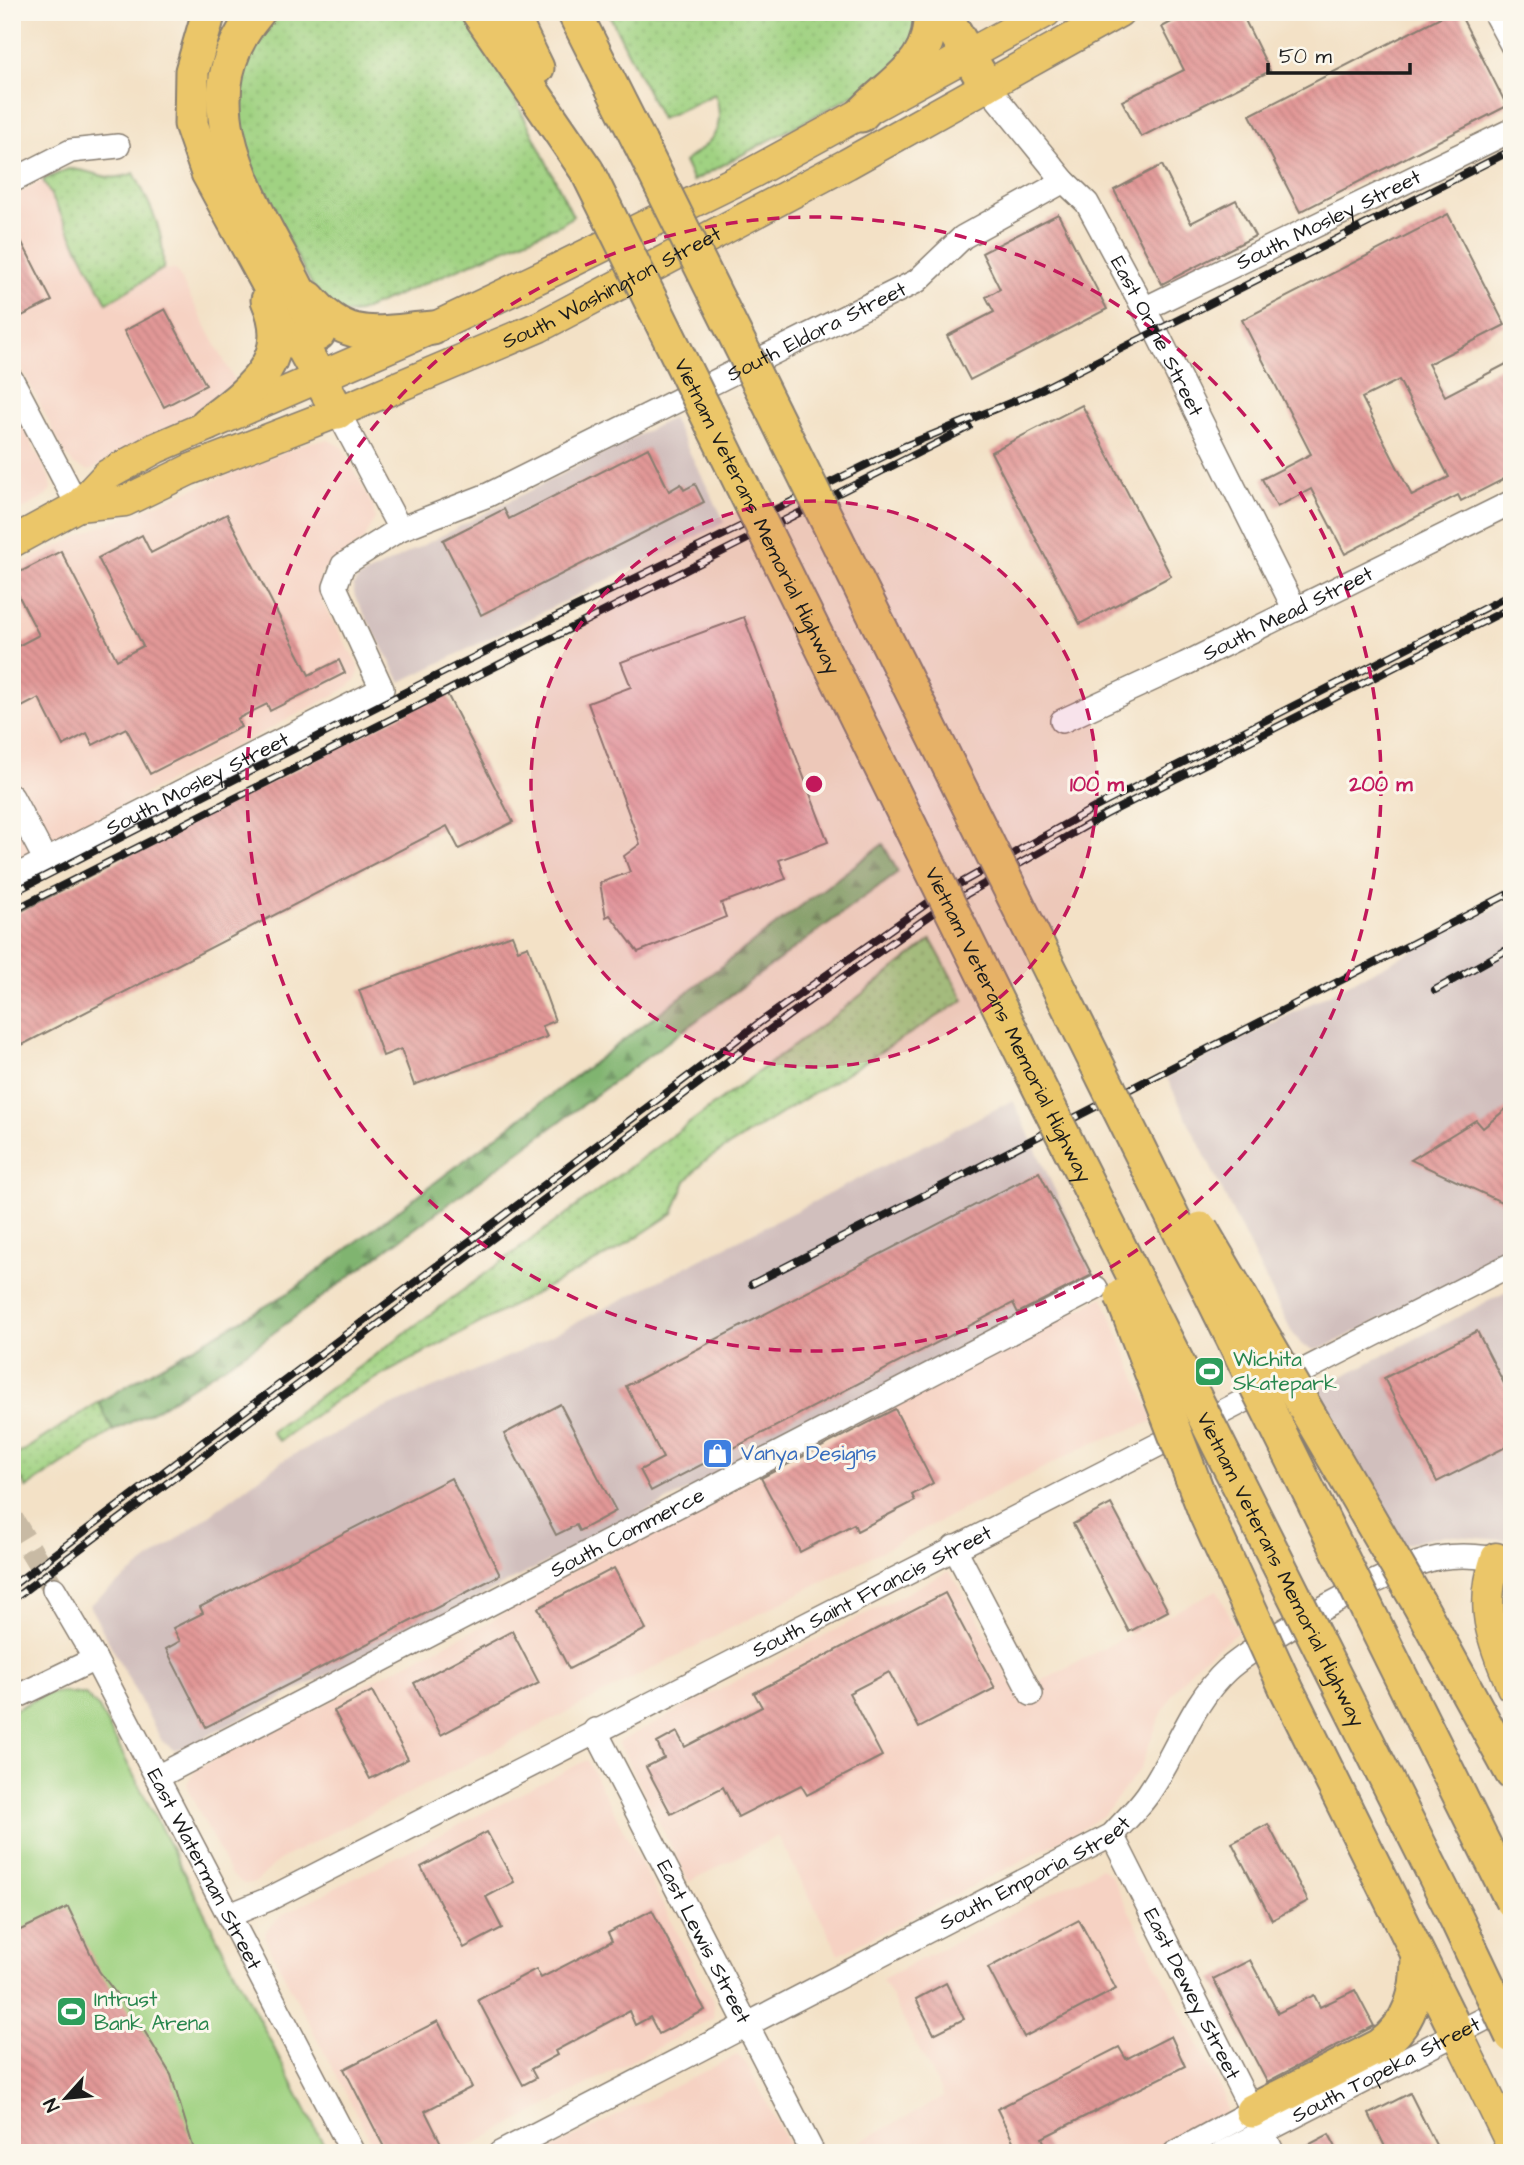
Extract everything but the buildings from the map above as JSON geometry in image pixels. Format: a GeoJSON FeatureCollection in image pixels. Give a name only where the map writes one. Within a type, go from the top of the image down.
{"type":"FeatureCollection","features":[{"type":"Feature","properties":{"kind":"highway"},"geometry":{"type":"LineString","coordinates":[[209,12],[192,71],[191,124],[208,173],[323,376],[338,412]]}},
{"type":"Feature","properties":{"kind":"highway"},"geometry":{"type":"LineString","coordinates":[[258,12],[236,45],[227,75],[223,107],[227,137],[239,174],[317,331],[323,376]]}},
{"type":"Feature","properties":{"kind":"highway"},"geometry":{"type":"LineString","coordinates":[[478,12],[587,171]]}},
{"type":"Feature","properties":{"kind":"highway","name":"Vietnam Veterans Memorial Highway"},"geometry":{"type":"LineString","coordinates":[[510,12],[1032,1073],[1457,1920],[1512,2036]]}},
{"type":"Feature","properties":{"kind":"highway"},"geometry":{"type":"LineString","coordinates":[[574,12],[1512,1902]]}},
{"type":"Feature","properties":{"kind":"highway"},"geometry":{"type":"LineString","coordinates":[[598,12],[640,143]]}},
{"type":"Feature","properties":{"kind":"highway"},"geometry":{"type":"LineString","coordinates":[[861,115],[881,93],[915,66],[926,49],[931,28],[930,12]]}},
{"type":"Feature","properties":{"kind":"highway"},"geometry":{"type":"LineString","coordinates":[[943,12],[974,54]]}},
{"type":"Feature","properties":{"kind":"highway"},"geometry":{"type":"LineString","coordinates":[[967,12],[974,54],[986,85]]}},
{"type":"Feature","properties":{"kind":"highway"},"geometry":{"type":"LineString","coordinates":[[207,424],[254,387],[271,355],[275,327],[272,308],[238,230]]}},
{"type":"Feature","properties":{"kind":"highway"},"geometry":{"type":"LineString","coordinates":[[289,275],[324,316],[340,327],[359,333],[433,328]]}},
{"type":"Feature","properties":{"kind":"highway"},"geometry":{"type":"LineString","coordinates":[[1091,1052],[1192,1214],[1418,1602],[1512,1773]]}},
{"type":"Feature","properties":{"kind":"highway"},"geometry":{"type":"LineString","coordinates":[[1032,1073],[1206,1514],[1286,1688],[1458,2035]]}},
{"type":"Feature","properties":{"kind":"highway"},"geometry":{"type":"LineString","coordinates":[[1263,2132],[1396,2034],[1419,1987],[1418,1956]]}},
{"type":"Feature","properties":{"kind":"main road","name":"South Washington Street"},"geometry":{"type":"LineString","coordinates":[[12,542],[78,506],[107,475],[207,424],[433,328],[553,271],[861,115],[1046,12]]}},
{"type":"Feature","properties":{"kind":"main road","name":"South Washington Street"},"geometry":{"type":"LineString","coordinates":[[78,506],[125,501],[189,470],[338,412],[539,327],[1119,12]]}},
{"type":"Feature","properties":{"kind":"main road"},"geometry":{"type":"LineString","coordinates":[[1504,1561],[1486,1588],[1490,1623],[1512,1687]]}},
{"type":"Feature","properties":{"kind":"main road"},"geometry":{"type":"LineString","coordinates":[[1458,2035],[1512,2146]]}},
{"type":"Feature","properties":{"kind":"street"},"geometry":{"type":"LineString","coordinates":[[1494,12],[1512,45]]}},
{"type":"Feature","properties":{"kind":"street","name":"East Orme Street"},"geometry":{"type":"LineString","coordinates":[[986,85],[1064,181],[1087,203],[1144,309],[1295,610]]}},
{"type":"Feature","properties":{"kind":"street","name":"South Mosley Street"},"geometry":{"type":"LineString","coordinates":[[1144,309],[1512,130]]}},
{"type":"Feature","properties":{"kind":"street"},"geometry":{"type":"LineString","coordinates":[[12,181],[71,151],[118,146]]}},
{"type":"Feature","properties":{"kind":"street","name":"South Eldora Street"},"geometry":{"type":"LineString","coordinates":[[382,689],[335,587],[344,565],[400,529],[488,495],[917,281],[963,237],[1064,181]]}},
{"type":"Feature","properties":{"kind":"street"},"geometry":{"type":"LineString","coordinates":[[12,380],[78,506]]}},
{"type":"Feature","properties":{"kind":"street"},"geometry":{"type":"LineString","coordinates":[[338,412],[400,529]]}},
{"type":"Feature","properties":{"kind":"street","name":"South Mead Street"},"geometry":{"type":"LineString","coordinates":[[1062,721],[1295,610],[1512,502]]}},
{"type":"Feature","properties":{"kind":"street","name":"South Mosley Street"},"geometry":{"type":"LineString","coordinates":[[12,878],[382,689]]}},
{"type":"Feature","properties":{"kind":"street"},"geometry":{"type":"LineString","coordinates":[[12,797],[46,861]]}},
{"type":"Feature","properties":{"kind":"street","name":"South Saint Francis Street"},"geometry":{"type":"LineString","coordinates":[[230,1915],[269,1899],[1512,1264]]}},
{"type":"Feature","properties":{"kind":"street","name":"South Commerce"},"geometry":{"type":"LineString","coordinates":[[157,1777],[1096,1288]]}},
{"type":"Feature","properties":{"kind":"street"},"geometry":{"type":"LineString","coordinates":[[954,1547],[1031,1694]]}},
{"type":"Feature","properties":{"kind":"street","name":"South Emporia Street"},"geometry":{"type":"LineString","coordinates":[[500,2153],[1112,1835],[1150,1792],[1190,1718],[1227,1671],[1280,1634],[1385,1578],[1435,1559],[1466,1555],[1504,1561]]}},
{"type":"Feature","properties":{"kind":"street","name":"East Waterman Street"},"geometry":{"type":"LineString","coordinates":[[54,1589],[95,1659],[353,2153]]}},
{"type":"Feature","properties":{"kind":"street"},"geometry":{"type":"LineString","coordinates":[[12,1699],[95,1659]]}},
{"type":"Feature","properties":{"kind":"street","name":"East Lewis Street"},"geometry":{"type":"LineString","coordinates":[[595,1731],[813,2153]]}},
{"type":"Feature","properties":{"kind":"street","name":"East Dewey Street"},"geometry":{"type":"LineString","coordinates":[[1112,1835],[1263,2132]]}},
{"type":"Feature","properties":{"kind":"street","name":"South Topeka Street"},"geometry":{"type":"LineString","coordinates":[[1222,2153],[1458,2035],[1512,2005]]}},
{"type":"Feature","properties":{"kind":"street","name":"South Topeka Street"},"geometry":{"type":"LineString","coordinates":[[1175,2153],[1263,2132]]}},
{"type":"Feature","properties":{"kind":"shaded area"},"geometry":{"type":"Polygon","coordinates":[[[43,180],[107,303],[163,269],[176,270],[239,389],[89,471],[74,465],[65,454],[12,350],[12,197],[43,180]]]}},
{"type":"Feature","properties":{"kind":"shaded area"},"geometry":{"type":"Polygon","coordinates":[[[12,405],[51,480],[51,489],[46,496],[12,516],[12,405]]]}},
{"type":"Feature","properties":{"kind":"shaded area"},"geometry":{"type":"Polygon","coordinates":[[[672,418],[725,522],[401,682],[355,597],[353,586],[359,578],[672,418]]]}},
{"type":"Feature","properties":{"kind":"shaded area"},"geometry":{"type":"Polygon","coordinates":[[[328,440],[342,447],[373,506],[375,518],[364,540],[326,568],[320,576],[322,603],[357,663],[359,672],[356,680],[344,690],[12,863],[12,568],[90,531],[309,442],[328,440]]]}},
{"type":"Feature","properties":{"kind":"shaded area"},"geometry":{"type":"Polygon","coordinates":[[[1512,899],[1512,1253],[1326,1347],[1313,1350],[1302,1345],[1291,1331],[1167,1078],[1512,899]]]}},
{"type":"Feature","properties":{"kind":"shaded area"},"geometry":{"type":"Polygon","coordinates":[[[1013,1100],[1097,1281],[186,1747],[174,1750],[162,1741],[89,1605],[282,1461],[378,1411],[519,1352],[1013,1100]]]}},
{"type":"Feature","properties":{"kind":"shaded area"},"geometry":{"type":"Polygon","coordinates":[[[1512,1289],[1512,1541],[1445,1535],[1403,1545],[1316,1390],[1512,1289]]]}},
{"type":"Feature","properties":{"kind":"shaded area"},"geometry":{"type":"Polygon","coordinates":[[[1103,1297],[1154,1421],[1088,1445],[279,1860],[256,1882],[244,1884],[231,1875],[188,1790],[187,1783],[197,1768],[490,1622],[536,1590],[1103,1297]]]}},
{"type":"Feature","properties":{"kind":"shaded area"},"geometry":{"type":"Polygon","coordinates":[[[949,1571],[970,1603],[1017,1693],[1217,1590],[1238,1632],[1197,1663],[1173,1693],[1159,1719],[1140,1769],[1104,1815],[1074,1834],[839,1954],[778,1836],[689,1882],[618,1742],[949,1571]]]}},
{"type":"Feature","properties":{"kind":"shaded area"},"geometry":{"type":"Polygon","coordinates":[[[587,1760],[714,2003],[713,2018],[457,2153],[377,2153],[266,1941],[265,1932],[282,1915],[587,1760]]]}},
{"type":"Feature","properties":{"kind":"shaded area"},"geometry":{"type":"Polygon","coordinates":[[[1101,1868],[1111,1876],[1225,2096],[1227,2113],[1159,2153],[838,2153],[944,2097],[882,1979],[1101,1868]]]}},
{"type":"Feature","properties":{"kind":"shaded area"},"geometry":{"type":"Polygon","coordinates":[[[737,2055],[746,2063],[793,2153],[543,2153],[737,2055]]]}},
{"type":"Feature","properties":{"kind":"green space"},"geometry":{"type":"Polygon","coordinates":[[[272,12],[466,12],[485,38],[573,216],[562,224],[354,314],[326,311],[239,149],[241,66],[272,12]]]}},
{"type":"Feature","properties":{"kind":"green space"},"geometry":{"type":"Polygon","coordinates":[[[608,12],[920,12],[919,34],[882,80],[693,181],[684,162],[709,141],[718,126],[715,94],[661,119],[608,12]]]}},
{"type":"Feature","properties":{"kind":"green space"},"geometry":{"type":"Polygon","coordinates":[[[68,169],[108,177],[134,173],[159,231],[163,269],[107,303],[43,180],[68,169]]]}},
{"type":"Feature","properties":{"kind":"green space"},"geometry":{"type":"Polygon","coordinates":[[[883,844],[898,872],[257,1345],[156,1410],[113,1431],[99,1402],[290,1292],[883,844]]]}},
{"type":"Feature","properties":{"kind":"green space"},"geometry":{"type":"Polygon","coordinates":[[[931,940],[964,1000],[703,1162],[686,1181],[673,1213],[619,1249],[339,1398],[279,1441],[271,1432],[834,1016],[931,940]]]}},
{"type":"Feature","properties":{"kind":"green space"},"geometry":{"type":"Polygon","coordinates":[[[99,1402],[113,1431],[26,1488],[12,1464],[12,1458],[99,1402]]]}},
{"type":"Feature","properties":{"kind":"green space"},"geometry":{"type":"Polygon","coordinates":[[[62,1692],[85,1695],[99,1708],[328,2153],[12,2153],[12,1711],[46,1694],[62,1692]]]}},
{"type":"Feature","properties":{"kind":"tunnel"},"geometry":{"type":"LineString","coordinates":[[12,1519],[54,1589]]}},
{"type":"Feature","properties":{"kind":"railway"},"geometry":{"type":"LineString","coordinates":[[12,893],[458,665],[905,446],[1034,393],[1512,150]]}},
{"type":"Feature","properties":{"kind":"railway"},"geometry":{"type":"LineString","coordinates":[[12,911],[969,427]]}},
{"type":"Feature","properties":{"kind":"railway"},"geometry":{"type":"LineString","coordinates":[[12,1586],[759,1023],[936,897],[1094,808],[1512,594]]}},
{"type":"Feature","properties":{"kind":"railway"},"geometry":{"type":"LineString","coordinates":[[12,1600],[788,1016],[935,912],[1105,815],[1512,607]]}},
{"type":"Feature","properties":{"kind":"railway"},"geometry":{"type":"LineString","coordinates":[[752,1284],[1512,892]]}},
{"type":"Feature","properties":{"kind":"railway"},"geometry":{"type":"LineString","coordinates":[[1435,990],[1512,947]]}},
{"type":"Feature","properties":{"kind":"place","name":"Wichita Skatepark"},"geometry":{"type":"Point","coordinates":[1210,1371]}},
{"type":"Feature","properties":{"kind":"place","name":"Vanya Designs"},"geometry":{"type":"Point","coordinates":[718,1453]}},
{"type":"Feature","properties":{"kind":"place","name":"Intrust Bank Arena"},"geometry":{"type":"Point","coordinates":[71,2011]}}]}
